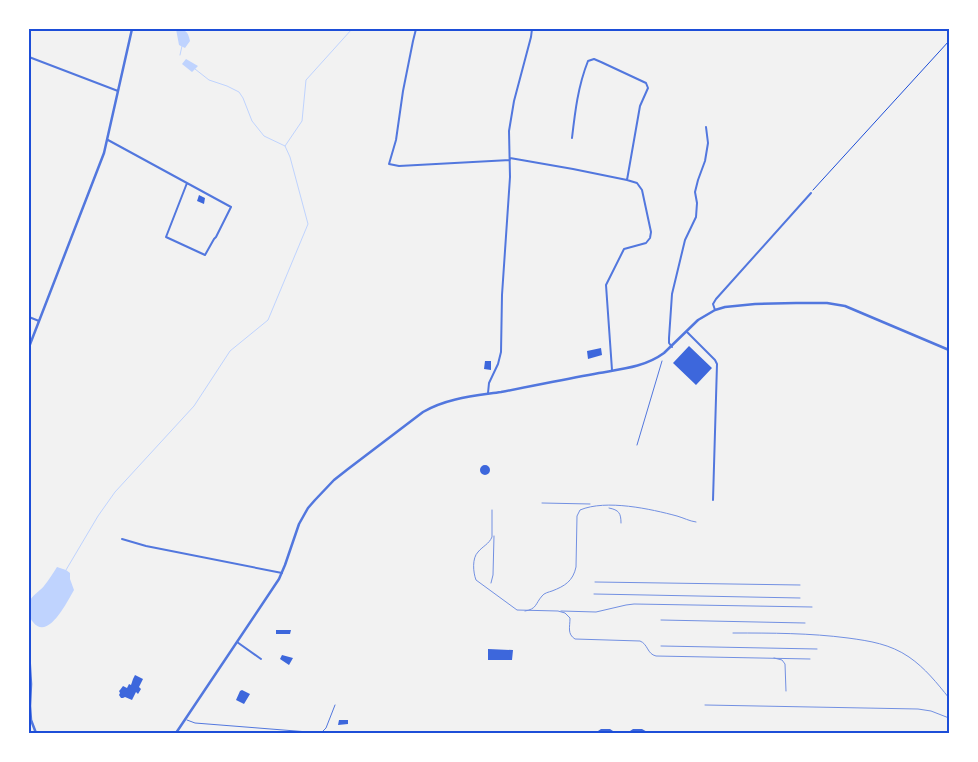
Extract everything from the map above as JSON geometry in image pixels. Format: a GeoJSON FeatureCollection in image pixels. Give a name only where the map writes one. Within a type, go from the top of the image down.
{"type":"FeatureCollection","features":[{"type":"Feature","properties":{"kind":"street"},"geometry":{"type":"LineString","coordinates":[[29,347],[104,153],[132,29]]}},
{"type":"Feature","properties":{"kind":"street"},"geometry":{"type":"LineString","coordinates":[[416,29],[403,92],[396,140],[389,164],[399,166],[510,159],[627,180],[637,183],[642,190],[651,232],[650,238],[646,243],[624,249],[606,285],[612,371]]}},
{"type":"Feature","properties":{"kind":"street"},"geometry":{"type":"LineString","coordinates":[[488,394],[489,383],[498,364],[501,352],[502,295],[510,177],[509,131],[532,29]]}},
{"type":"Feature","properties":{"kind":"street"},"geometry":{"type":"LineString","coordinates":[[29,57],[118,91]]}},
{"type":"Feature","properties":{"kind":"street"},"geometry":{"type":"LineString","coordinates":[[572,138],[577,101],[583,73],[588,61],[594,59],[646,83],[648,88],[640,106],[627,180]]}},
{"type":"Feature","properties":{"kind":"street"},"geometry":{"type":"LineString","coordinates":[[672,347],[669,343],[672,294],[685,240],[696,217],[697,203],[695,192],[705,161],[708,143],[706,127]]}},
{"type":"Feature","properties":{"kind":"street"},"geometry":{"type":"LineString","coordinates":[[108,140],[187,183],[231,207],[205,255],[166,237],[187,183]]}},
{"type":"Feature","properties":{"kind":"street"},"geometry":{"type":"LineString","coordinates":[[715,310],[713,304],[716,298],[811,193]]}},
{"type":"Feature","properties":{"kind":"street"},"geometry":{"type":"LineString","coordinates":[[176,733],[271,591],[282,572],[302,519],[315,500],[339,476],[432,406],[448,400],[635,367],[659,357],[672,347],[698,320],[715,310],[725,307],[755,304],[827,303],[845,306],[949,350]]}},
{"type":"Feature","properties":{"kind":"street"},"geometry":{"type":"LineString","coordinates":[[29,317],[39,321]]}},
{"type":"Feature","properties":{"kind":"street"},"geometry":{"type":"LineString","coordinates":[[686,331],[710,354],[717,364],[713,500]]}},
{"type":"Feature","properties":{"kind":"street"},"geometry":{"type":"LineString","coordinates":[[122,539],[146,546],[282,572]]}},
{"type":"Feature","properties":{"kind":"street"},"geometry":{"type":"LineString","coordinates":[[236,642],[261,658]]}},
{"type":"Feature","properties":{"kind":"street"},"geometry":{"type":"LineString","coordinates":[[29,651],[32,684],[31,720],[36,733]]}},
{"type":"Feature","properties":{"kind":"lane"},"geometry":{"type":"LineString","coordinates":[[637,445],[662,361]]}},
{"type":"Feature","properties":{"kind":"lane"},"geometry":{"type":"LineString","coordinates":[[186,718],[191,722],[321,733],[326,728],[335,705]]}},
{"type":"Feature","properties":{"kind":"path"},"geometry":{"type":"LineString","coordinates":[[811,193],[949,41]]}},
{"type":"Feature","properties":{"kind":"water"},"geometry":{"type":"Polygon","coordinates":[[[176,29],[184,30],[188,35],[190,41],[185,48],[179,45],[176,29]]]}},
{"type":"Feature","properties":{"kind":"water"},"geometry":{"type":"Polygon","coordinates":[[[186,59],[198,66],[192,72],[182,64],[186,59]]]}},
{"type":"Feature","properties":{"kind":"water"},"geometry":{"type":"Polygon","coordinates":[[[57,567],[70,573],[74,590],[57,617],[45,627],[39,627],[30,618],[28,611],[29,603],[46,584],[57,567]]]}},
{"type":"Feature","properties":{"kind":"building"},"geometry":{"type":"Polygon","coordinates":[[[199,195],[205,198],[204,204],[197,201],[199,195]]]}},
{"type":"Feature","properties":{"kind":"building"},"geometry":{"type":"Polygon","coordinates":[[[689,346],[712,368],[696,385],[673,363],[689,346]]]}},
{"type":"Feature","properties":{"kind":"building"},"geometry":{"type":"Polygon","coordinates":[[[601,348],[602,355],[588,359],[587,351],[601,348]]]}},
{"type":"Feature","properties":{"kind":"building"},"geometry":{"type":"Polygon","coordinates":[[[485,361],[491,361],[491,370],[484,369],[485,361]]]}},
{"type":"Feature","properties":{"kind":"building"},"geometry":{"type":"Polygon","coordinates":[[[483,465],[487,465],[490,470],[489,474],[483,475],[480,472],[480,468],[483,465]]]}},
{"type":"Feature","properties":{"kind":"building"},"geometry":{"type":"Polygon","coordinates":[[[276,630],[291,630],[290,634],[276,634],[276,630]]]}},
{"type":"Feature","properties":{"kind":"building"},"geometry":{"type":"Polygon","coordinates":[[[488,649],[513,650],[512,660],[488,660],[488,649]]]}},
{"type":"Feature","properties":{"kind":"building"},"geometry":{"type":"Polygon","coordinates":[[[282,655],[293,658],[289,665],[280,659],[282,655]]]}},
{"type":"Feature","properties":{"kind":"building"},"geometry":{"type":"Polygon","coordinates":[[[135,675],[143,679],[138,694],[136,692],[132,700],[125,697],[121,698],[119,691],[123,686],[127,688],[129,684],[131,685],[135,675]]]}},
{"type":"Feature","properties":{"kind":"building"},"geometry":{"type":"Polygon","coordinates":[[[242,690],[250,694],[244,704],[236,700],[242,690]]]}},
{"type":"Feature","properties":{"kind":"building"},"geometry":{"type":"Polygon","coordinates":[[[339,720],[348,720],[348,724],[338,725],[339,720]]]}},
{"type":"Feature","properties":{"kind":"building"},"geometry":{"type":"Polygon","coordinates":[[[601,729],[610,729],[616,733],[595,733],[601,729]]]}},
{"type":"Feature","properties":{"kind":"building"},"geometry":{"type":"Polygon","coordinates":[[[633,729],[642,729],[649,733],[627,733],[633,729]]]}},
{"type":"Feature","properties":{"kind":"waterway"},"geometry":{"type":"LineString","coordinates":[[66,570],[98,516],[115,492],[194,406],[230,351],[268,320],[308,224],[290,157],[285,146],[302,121],[306,80],[352,29]]}},
{"type":"Feature","properties":{"kind":"waterway"},"geometry":{"type":"LineString","coordinates":[[180,55],[182,46]]}},
{"type":"Feature","properties":{"kind":"waterway"},"geometry":{"type":"LineString","coordinates":[[195,69],[209,80],[239,92],[252,121],[264,136],[285,146]]}},
{"type":"Feature","properties":{"kind":"railway"},"geometry":{"type":"LineString","coordinates":[[542,503],[590,504]]}},
{"type":"Feature","properties":{"kind":"railway"},"geometry":{"type":"LineString","coordinates":[[525,611],[534,607],[544,594],[565,585],[573,576],[576,567],[577,516],[580,510],[602,505],[628,506],[666,513],[696,522]]}},
{"type":"Feature","properties":{"kind":"railway"},"geometry":{"type":"LineString","coordinates":[[609,508],[619,512],[621,523]]}},
{"type":"Feature","properties":{"kind":"railway"},"geometry":{"type":"LineString","coordinates":[[492,510],[492,537],[478,552],[474,561],[476,580],[517,610],[558,611],[565,613],[570,618],[570,633],[575,639],[640,641],[656,656],[810,659]]}},
{"type":"Feature","properties":{"kind":"railway"},"geometry":{"type":"LineString","coordinates":[[491,583],[494,536]]}},
{"type":"Feature","properties":{"kind":"railway"},"geometry":{"type":"LineString","coordinates":[[595,582],[800,585]]}},
{"type":"Feature","properties":{"kind":"railway"},"geometry":{"type":"LineString","coordinates":[[594,594],[800,598]]}},
{"type":"Feature","properties":{"kind":"railway"},"geometry":{"type":"LineString","coordinates":[[561,611],[596,612],[634,604],[812,607]]}},
{"type":"Feature","properties":{"kind":"railway"},"geometry":{"type":"LineString","coordinates":[[661,620],[805,623]]}},
{"type":"Feature","properties":{"kind":"railway"},"geometry":{"type":"LineString","coordinates":[[733,633],[819,635],[880,644],[895,649],[915,661],[949,698]]}},
{"type":"Feature","properties":{"kind":"railway"},"geometry":{"type":"LineString","coordinates":[[661,646],[817,649]]}},
{"type":"Feature","properties":{"kind":"railway"},"geometry":{"type":"LineString","coordinates":[[774,658],[782,660],[785,664],[786,691]]}},
{"type":"Feature","properties":{"kind":"railway"},"geometry":{"type":"LineString","coordinates":[[705,705],[918,709],[931,711],[949,718]]}}]}
